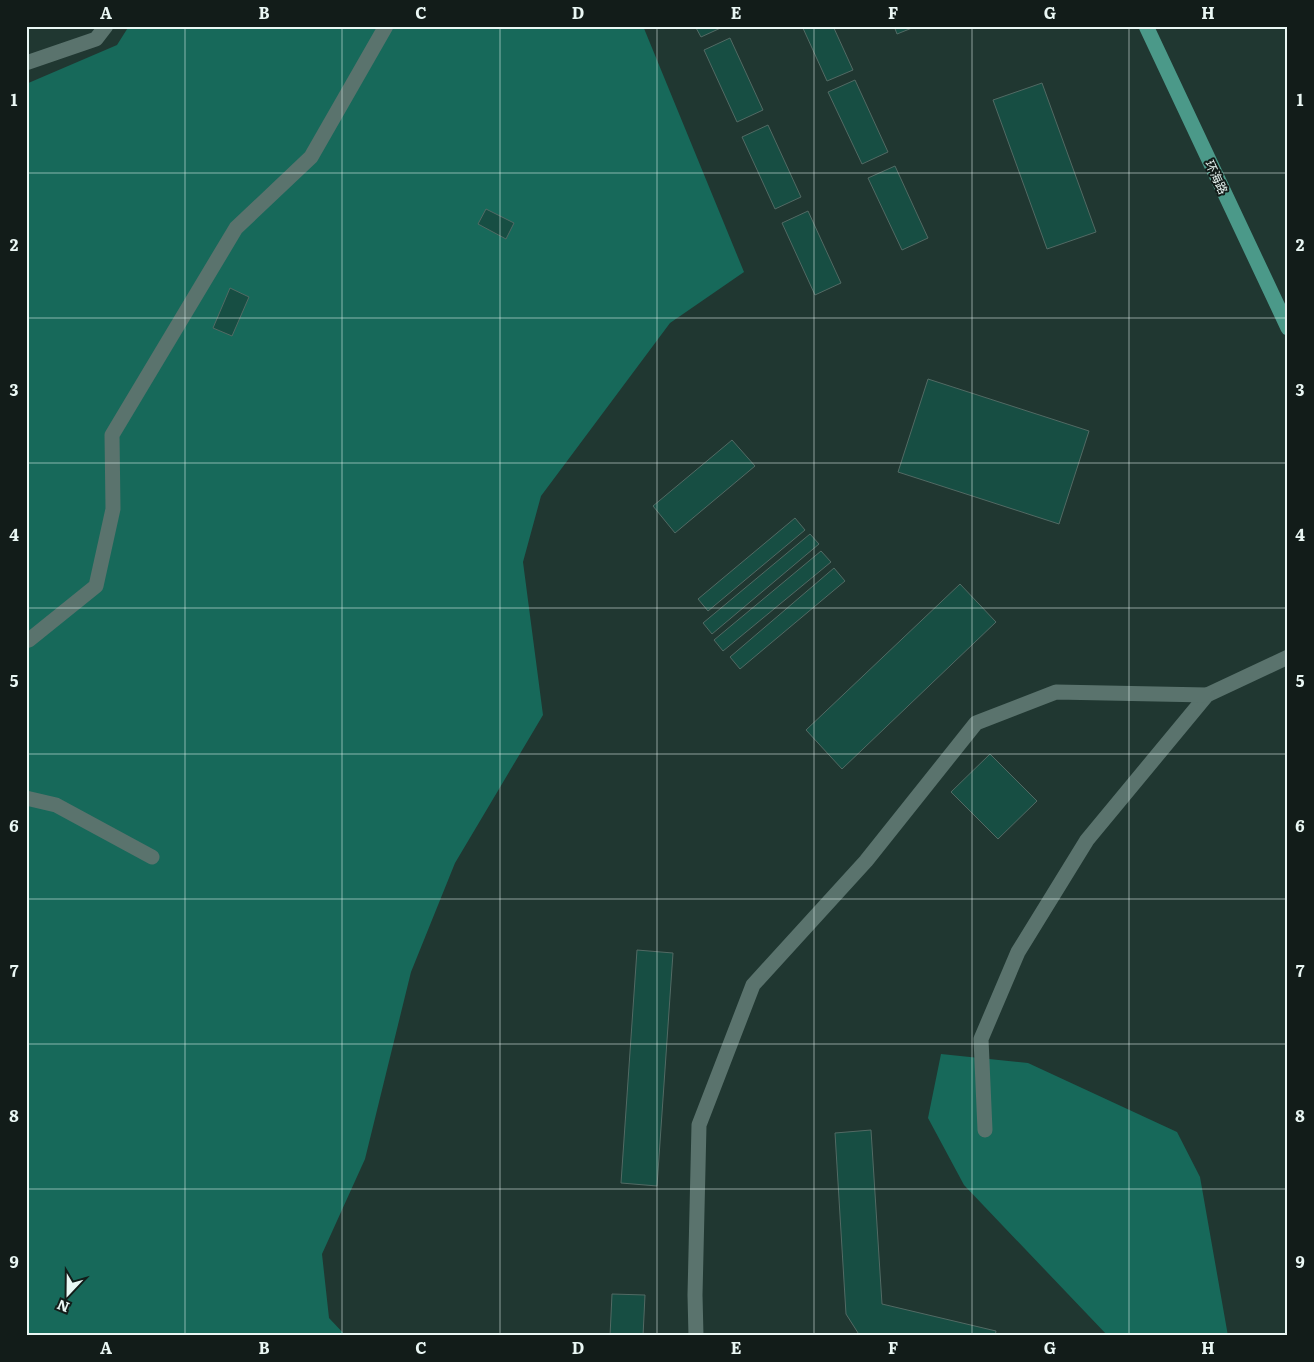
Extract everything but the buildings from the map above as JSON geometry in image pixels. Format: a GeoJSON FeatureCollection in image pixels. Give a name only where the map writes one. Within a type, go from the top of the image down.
{"type":"FeatureCollection","features":[{"type":"Feature","properties":{"kind":"main road","name":"环海路"},"geometry":{"type":"LineString","coordinates":[[1146,26],[1288,328]]}},
{"type":"Feature","properties":{"kind":"street"},"geometry":{"type":"LineString","coordinates":[[26,63],[96,39],[106,26]]}},
{"type":"Feature","properties":{"kind":"street"},"geometry":{"type":"LineString","coordinates":[[26,641],[96,586],[113,509],[112,435],[236,228],[311,157],[386,26]]}},
{"type":"Feature","properties":{"kind":"street"},"geometry":{"type":"LineString","coordinates":[[985,1130],[981,1039],[1018,952],[1087,840],[1207,695],[1288,657]]}},
{"type":"Feature","properties":{"kind":"street"},"geometry":{"type":"LineString","coordinates":[[696,1336],[695,1295],[699,1125],[753,985],[866,861],[976,723],[1056,692],[1207,695]]}},
{"type":"Feature","properties":{"kind":"street"},"geometry":{"type":"LineString","coordinates":[[26,798],[56,806],[152,857]]}},
{"type":"Feature","properties":{"kind":"green space"},"geometry":{"type":"Polygon","coordinates":[[[129,26],[643,26],[744,272],[670,323],[541,496],[523,562],[543,715],[455,863],[411,972],[365,1159],[322,1254],[329,1318],[346,1336],[26,1336],[26,84],[117,45],[129,26]]]}},
{"type":"Feature","properties":{"kind":"green space"},"geometry":{"type":"Polygon","coordinates":[[[941,1054],[1028,1063],[1177,1132],[1200,1177],[1228,1336],[1108,1336],[964,1185],[928,1118],[941,1054]]]}}]}
